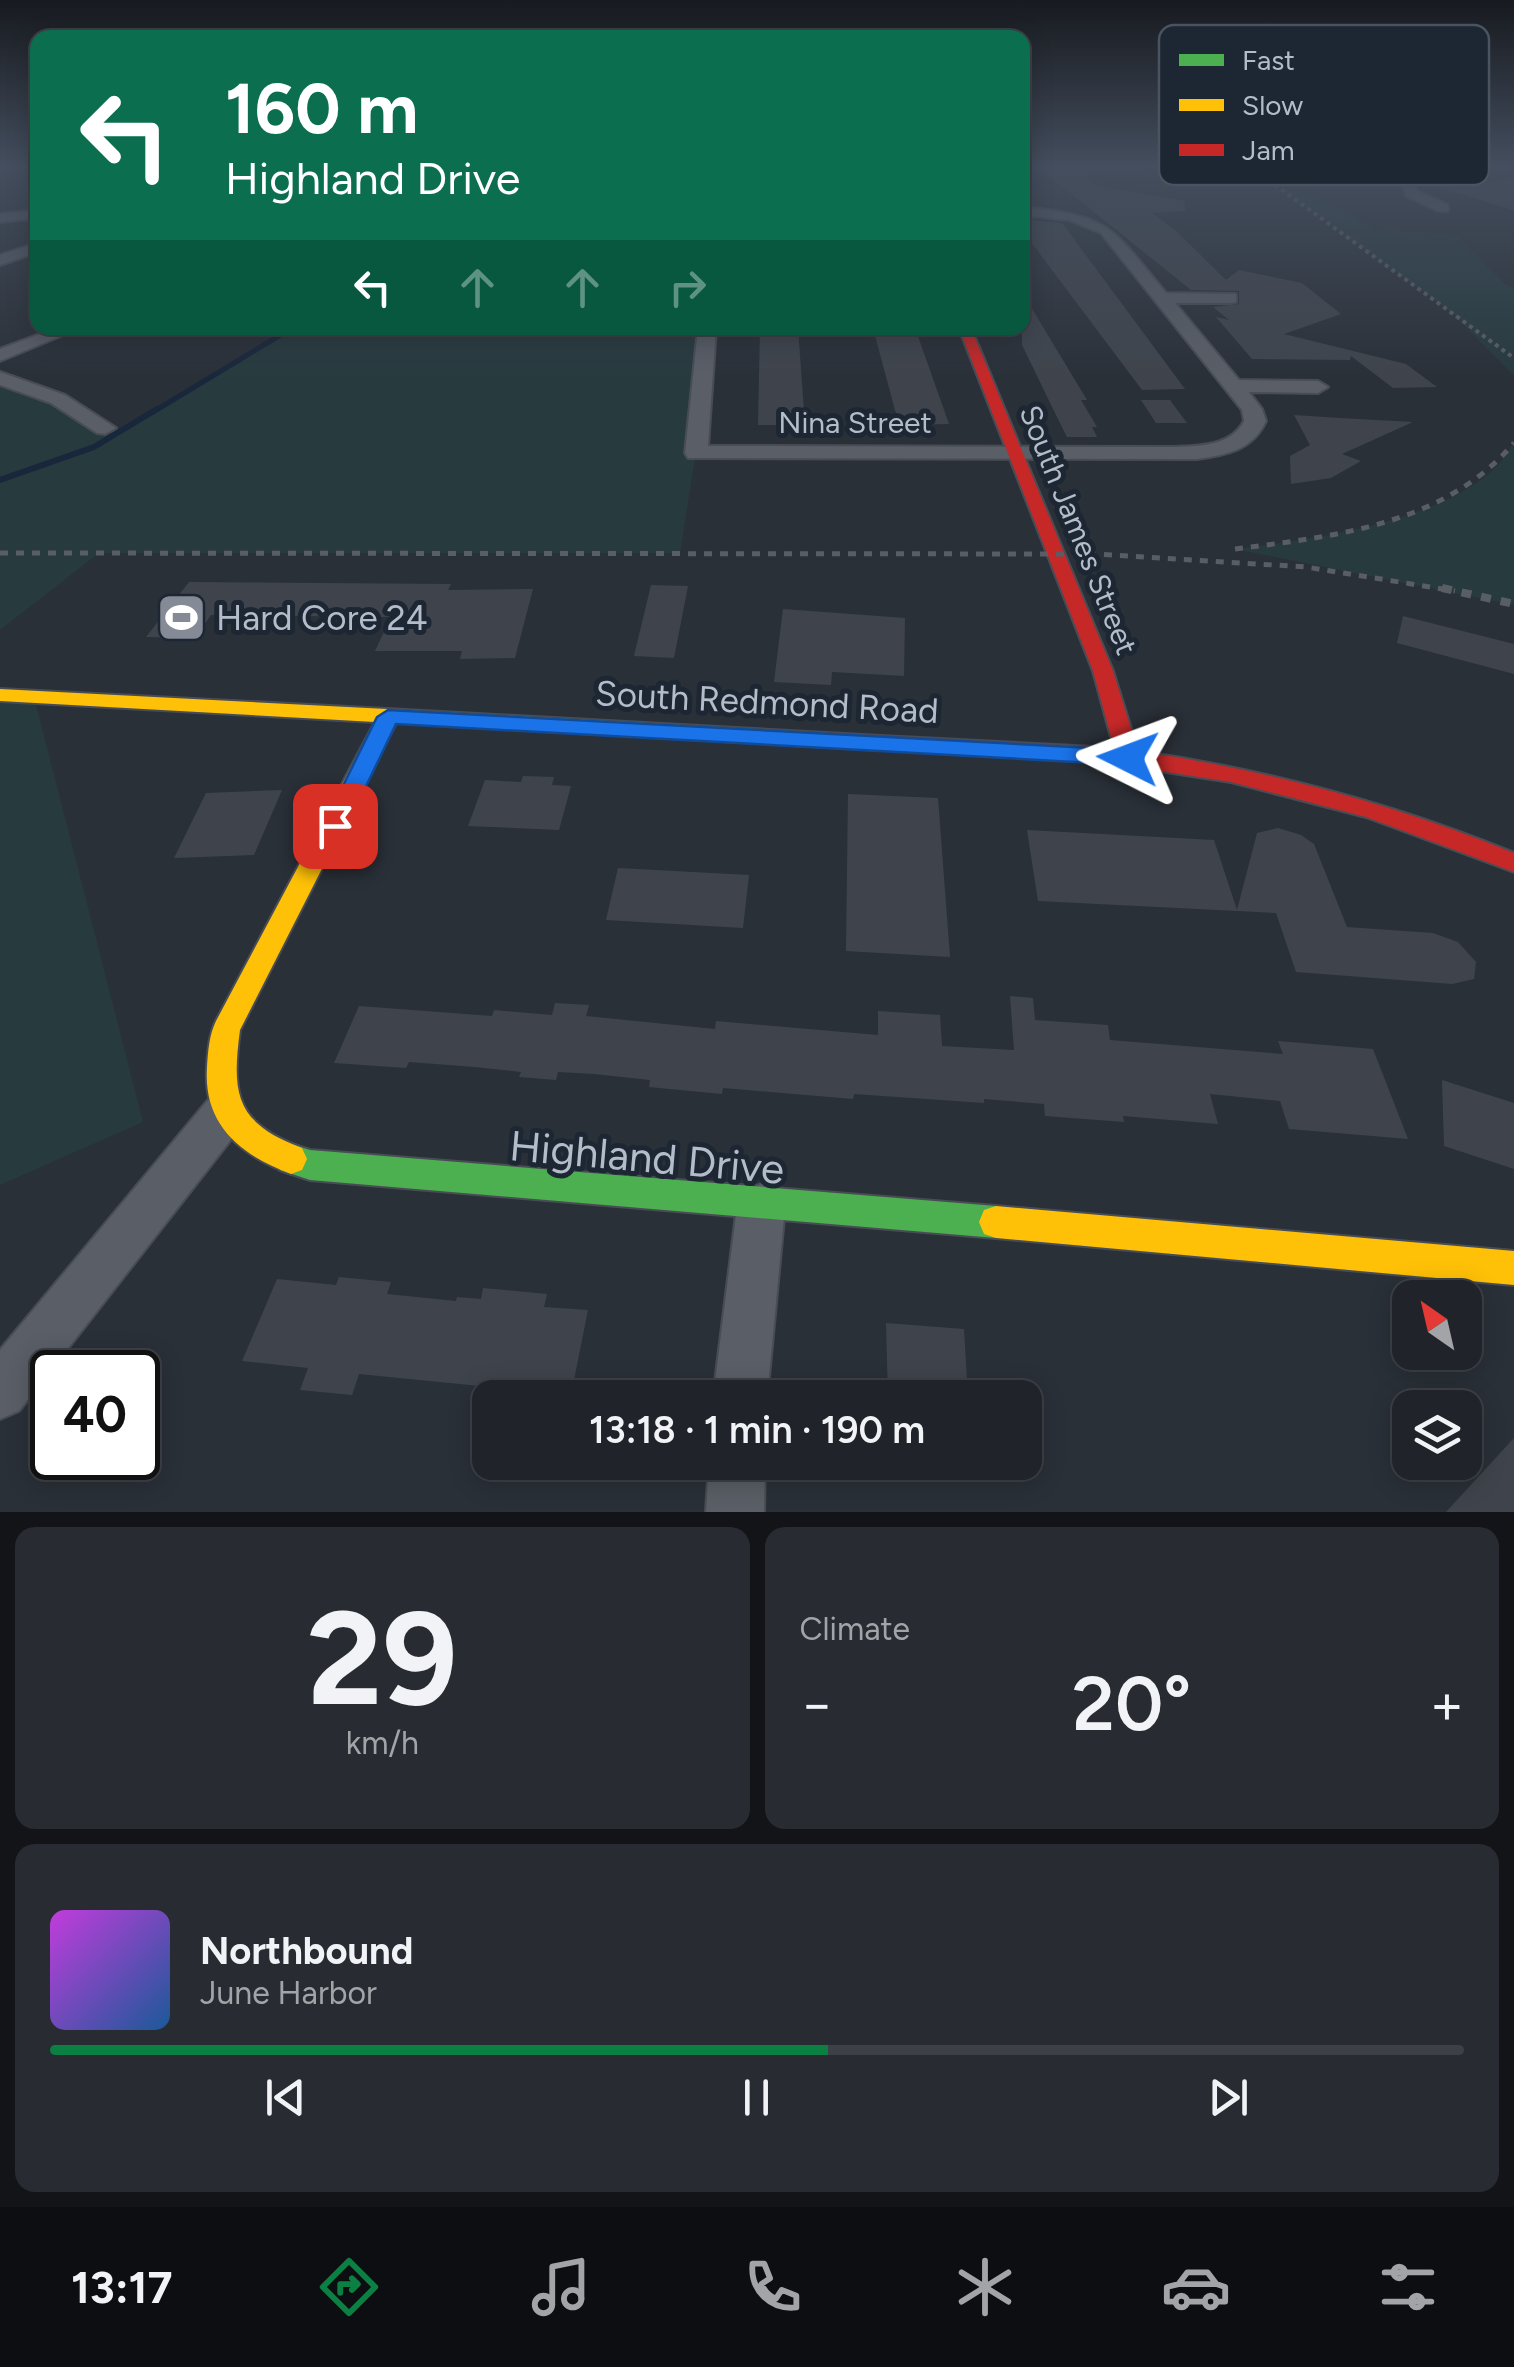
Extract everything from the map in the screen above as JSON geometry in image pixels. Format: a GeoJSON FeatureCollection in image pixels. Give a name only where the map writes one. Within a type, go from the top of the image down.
{"type":"FeatureCollection","features":[{"type":"Feature","properties":{"kind":"street"},"geometry":{"type":"LineString","coordinates":[[1110,237],[1234,386],[1318,387]]}},
{"type":"Feature","properties":{"kind":"street"},"geometry":{"type":"LineString","coordinates":[[0,260],[30,250]]}},
{"type":"Feature","properties":{"kind":"street"},"geometry":{"type":"LineString","coordinates":[[1162,298],[1230,298]]}},
{"type":"Feature","properties":{"kind":"street"},"geometry":{"type":"LineString","coordinates":[[0,355],[52,335]]}},
{"type":"Feature","properties":{"kind":"street","name":"Nina Street"},"geometry":{"type":"LineString","coordinates":[[706,335],[696,453],[1175,454],[1218,448],[1246,436],[1256,420],[1234,386]]}},
{"type":"Feature","properties":{"kind":"street","name":"South James Street"},"geometry":{"type":"LineString","coordinates":[[969,335],[1103,671],[1128,758]]}},
{"type":"Feature","properties":{"kind":"street"},"geometry":{"type":"LineString","coordinates":[[0,378],[58,399],[104,428]]}},
{"type":"Feature","properties":{"kind":"street","name":"South Redmond Road"},"geometry":{"type":"LineString","coordinates":[[0,696],[1128,758],[1224,770],[1314,790],[1397,816],[1514,863]]}},
{"type":"Feature","properties":{"kind":"street"},"geometry":{"type":"LineString","coordinates":[[0,1392],[224,1114],[218,1062],[226,1030],[388,717]]}},
{"type":"Feature","properties":{"kind":"street","name":"Highland Drive"},"geometry":{"type":"LineString","coordinates":[[224,1114],[249,1139],[283,1158],[310,1166],[656,1194],[761,1207],[1081,1228],[1514,1268]]}},
{"type":"Feature","properties":{"kind":"street"},"geometry":{"type":"LineString","coordinates":[[742,1380],[761,1207]]}},
{"type":"Feature","properties":{"kind":"street"},"geometry":{"type":"LineString","coordinates":[[735,1512],[736,1480]]}},
{"type":"Feature","properties":{"kind":"green space"},"geometry":{"type":"Polygon","coordinates":[[[1347,237],[1458,237],[1506,285],[1514,288],[1514,375],[1452,313],[1347,237]]]}},
{"type":"Feature","properties":{"kind":"green space"},"geometry":{"type":"Polygon","coordinates":[[[280,335],[706,335],[696,453],[680,553],[99,553],[0,630],[0,380],[58,399],[119,433],[280,335]]]}},
{"type":"Feature","properties":{"kind":"green space"},"geometry":{"type":"Polygon","coordinates":[[[1514,440],[1514,605],[1235,549],[1347,531],[1431,506],[1468,489],[1496,467],[1514,440]]]}},
{"type":"Feature","properties":{"kind":"green space"},"geometry":{"type":"Polygon","coordinates":[[[0,696],[34,697],[143,1122],[0,1185],[0,696]]]}},
{"type":"Feature","properties":{"kind":"building"},"geometry":{"type":"Polygon","coordinates":[[[1030,237],[1072,237],[1185,389],[1142,390],[1030,237]]]}},
{"type":"Feature","properties":{"kind":"building"},"geometry":{"type":"Polygon","coordinates":[[[1125,237],[1182,237],[1226,280],[1239,270],[1302,283],[1341,314],[1284,334],[1406,364],[1437,387],[1393,388],[1351,356],[1350,360],[1252,359],[1216,317],[1229,320],[1213,307],[1239,304],[1239,291],[1191,290],[1125,237]]]}},
{"type":"Feature","properties":{"kind":"building"},"geometry":{"type":"Polygon","coordinates":[[[1030,305],[1087,400],[1081,400],[1097,427],[1092,427],[1097,437],[1067,437],[1022,345],[1022,335],[1030,335],[1030,305]]]}},
{"type":"Feature","properties":{"kind":"building"},"geometry":{"type":"Polygon","coordinates":[[[760,335],[799,335],[805,425],[758,425],[760,335]]]}},
{"type":"Feature","properties":{"kind":"building"},"geometry":{"type":"Polygon","coordinates":[[[875,335],[917,335],[949,424],[899,425],[875,335]]]}},
{"type":"Feature","properties":{"kind":"building"},"geometry":{"type":"Polygon","coordinates":[[[1141,400],[1170,400],[1187,423],[1156,423],[1141,400]]]}},
{"type":"Feature","properties":{"kind":"building"},"geometry":{"type":"Polygon","coordinates":[[[1294,415],[1413,422],[1342,454],[1361,461],[1331,478],[1291,484],[1290,456],[1310,445],[1294,415]]]}},
{"type":"Feature","properties":{"kind":"building"},"geometry":{"type":"Polygon","coordinates":[[[189,582],[451,584],[448,590],[533,589],[515,658],[460,659],[462,651],[375,651],[391,617],[211,615],[195,638],[146,637],[189,582]]]}},
{"type":"Feature","properties":{"kind":"building"},"geometry":{"type":"Polygon","coordinates":[[[651,585],[688,586],[674,658],[634,656],[651,585]]]}},
{"type":"Feature","properties":{"kind":"building"},"geometry":{"type":"Polygon","coordinates":[[[783,609],[905,618],[904,676],[832,672],[831,685],[774,682],[783,609]]]}},
{"type":"Feature","properties":{"kind":"building"},"geometry":{"type":"Polygon","coordinates":[[[1403,616],[1514,644],[1514,674],[1397,643],[1403,616]]]}},
{"type":"Feature","properties":{"kind":"building"},"geometry":{"type":"Polygon","coordinates":[[[523,776],[554,777],[552,785],[571,786],[559,830],[468,826],[485,780],[521,782],[523,776]]]}},
{"type":"Feature","properties":{"kind":"building"},"geometry":{"type":"Polygon","coordinates":[[[282,790],[254,855],[174,858],[206,793],[282,790]]]}},
{"type":"Feature","properties":{"kind":"building"},"geometry":{"type":"Polygon","coordinates":[[[848,794],[938,798],[950,957],[846,951],[848,794]]]}},
{"type":"Feature","properties":{"kind":"building"},"geometry":{"type":"Polygon","coordinates":[[[1278,828],[1314,844],[1347,927],[1433,933],[1458,942],[1476,962],[1474,979],[1452,984],[1296,972],[1276,913],[1038,901],[1027,830],[1214,840],[1237,910],[1257,833],[1278,828]]]}},
{"type":"Feature","properties":{"kind":"building"},"geometry":{"type":"Polygon","coordinates":[[[618,868],[749,875],[743,928],[606,920],[618,868]]]}},
{"type":"Feature","properties":{"kind":"building"},"geometry":{"type":"Polygon","coordinates":[[[1010,996],[1033,998],[1035,1020],[1108,1025],[1110,1040],[1283,1054],[1278,1041],[1373,1049],[1408,1139],[1289,1129],[1280,1101],[1210,1094],[1218,1124],[1123,1116],[1124,1122],[1045,1116],[1044,1104],[984,1099],[984,1103],[854,1094],[853,1099],[723,1088],[722,1094],[649,1087],[650,1080],[594,1074],[558,1072],[556,1080],[475,1067],[409,1062],[406,1068],[334,1063],[359,1006],[492,1016],[494,1010],[552,1015],[555,1003],[589,1005],[586,1016],[715,1029],[716,1021],[878,1035],[878,1011],[940,1015],[942,1046],[1014,1050],[1010,996]]]}},
{"type":"Feature","properties":{"kind":"building"},"geometry":{"type":"Polygon","coordinates":[[[1442,1080],[1514,1103],[1514,1169],[1444,1146],[1442,1080]]]}},
{"type":"Feature","properties":{"kind":"building"},"geometry":{"type":"Polygon","coordinates":[[[339,1277],[391,1282],[387,1294],[456,1301],[457,1297],[481,1299],[483,1288],[547,1294],[544,1307],[588,1310],[574,1380],[472,1380],[472,1385],[359,1374],[352,1395],[300,1390],[308,1368],[242,1361],[277,1279],[336,1285],[339,1277]]]}},
{"type":"Feature","properties":{"kind":"building"},"geometry":{"type":"Polygon","coordinates":[[[886,1323],[964,1329],[967,1380],[888,1380],[886,1323]]]}},
{"type":"Feature","properties":{"kind":"building"},"geometry":{"type":"Polygon","coordinates":[[[1514,1438],[1514,1512],[1446,1512],[1475,1480],[1482,1480],[1482,1473],[1514,1438]]]}},
{"type":"Feature","properties":{"kind":"waterway"},"geometry":{"type":"LineString","coordinates":[[153,412],[280,335]]}},
{"type":"Feature","properties":{"kind":"waterway"},"geometry":{"type":"LineString","coordinates":[[0,480],[94,447],[157,409]]}},
{"type":"Feature","properties":{"kind":"railway"},"geometry":{"type":"LineString","coordinates":[[1346,237],[1514,358]]}},
{"type":"Feature","properties":{"kind":"railway"},"geometry":{"type":"LineString","coordinates":[[1235,549],[1349,531],[1422,509],[1486,471],[1514,443]]}},
{"type":"Feature","properties":{"kind":"railway"},"geometry":{"type":"LineString","coordinates":[[0,553],[1096,554],[1306,567],[1455,591]]}},
{"type":"Feature","properties":{"kind":"railway"},"geometry":{"type":"LineString","coordinates":[[1442,588],[1514,604]]}},
{"type":"Feature","properties":{"kind":"traffic: fast"},"geometry":{"type":"LineString","coordinates":[[387,716],[881,743]]}},
{"type":"Feature","properties":{"kind":"traffic: fast"},"geometry":{"type":"LineString","coordinates":[[291,1159],[310,1165],[996,1222]]}},
{"type":"Feature","properties":{"kind":"traffic: slow"},"geometry":{"type":"LineString","coordinates":[[0,695],[387,716]]}},
{"type":"Feature","properties":{"kind":"traffic: slow"},"geometry":{"type":"LineString","coordinates":[[291,1159],[250,1138],[228,1111],[221,1075],[226,1030],[388,717]]}},
{"type":"Feature","properties":{"kind":"traffic: slow"},"geometry":{"type":"LineString","coordinates":[[996,1222],[1514,1268]]}},
{"type":"Feature","properties":{"kind":"traffic: jam"},"geometry":{"type":"LineString","coordinates":[[968,335],[1103,671],[1128,757]]}},
{"type":"Feature","properties":{"kind":"traffic: jam"},"geometry":{"type":"LineString","coordinates":[[881,743],[1102,754],[1231,774],[1375,811],[1514,863]]}},
{"type":"Feature","properties":{"kind":"place","name":"Hard Core 24"},"geometry":{"type":"Point","coordinates":[181,618]}},
{"type":"Feature","properties":{"kind":"route"},"geometry":{"type":"LineString","coordinates":[[335,826],[388,717],[1128,758]]}}]}
